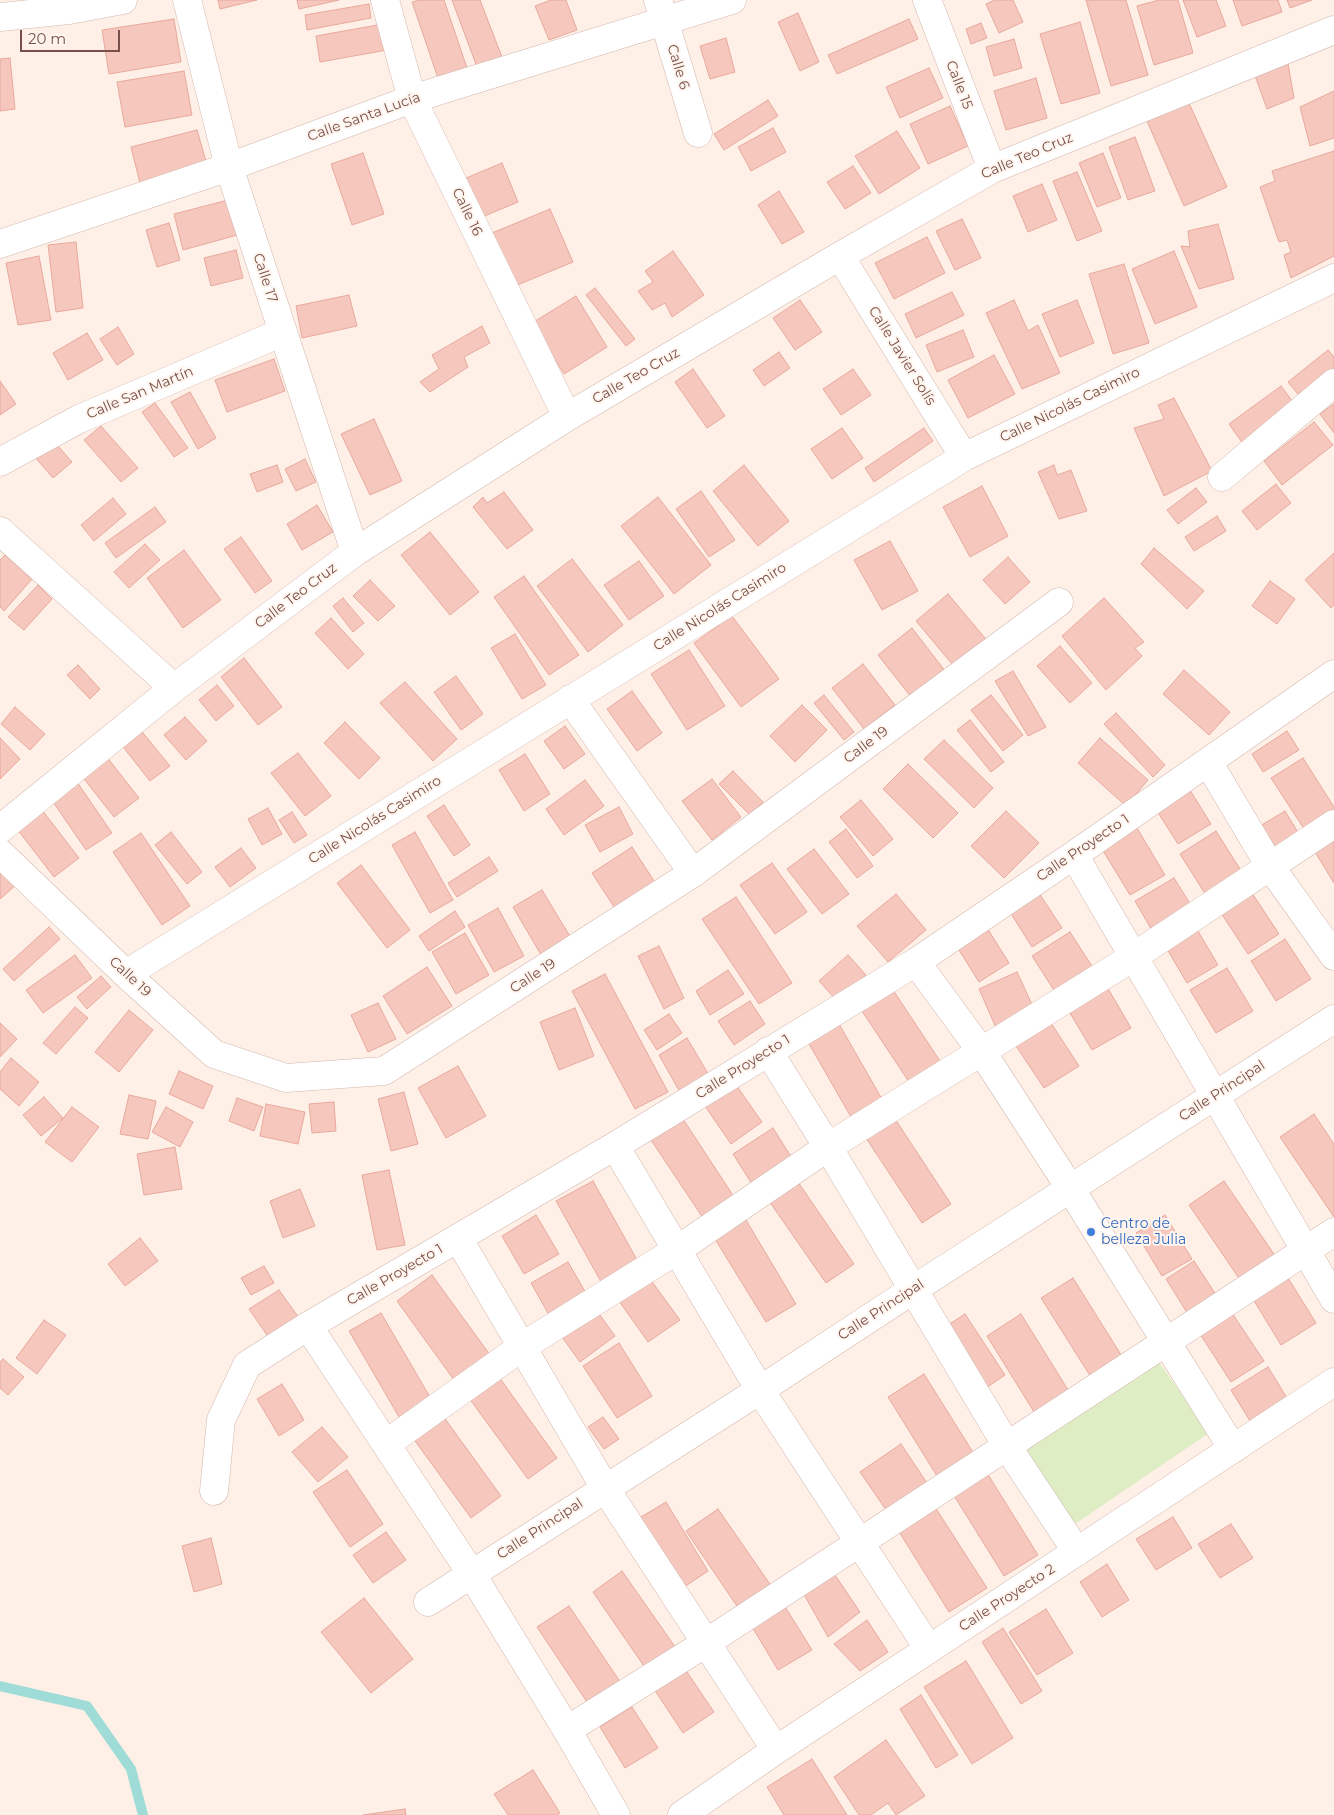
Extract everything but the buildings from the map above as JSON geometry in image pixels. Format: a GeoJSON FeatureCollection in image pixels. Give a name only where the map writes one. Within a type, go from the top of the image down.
{"type":"FeatureCollection","features":[{"type":"Feature","properties":{"kind":"street"},"geometry":{"type":"LineString","coordinates":[[0,17],[69,10],[124,0]]}},
{"type":"Feature","properties":{"kind":"street","name":"Calle 17"},"geometry":{"type":"LineString","coordinates":[[188,0],[229,167],[355,552]]}},
{"type":"Feature","properties":{"kind":"street","name":"Calle 16"},"geometry":{"type":"LineString","coordinates":[[386,0],[412,99],[567,417]]}},
{"type":"Feature","properties":{"kind":"street","name":"Calle Santa Lucía"},"geometry":{"type":"LineString","coordinates":[[0,244],[229,167],[412,99],[661,11],[732,0]]}},
{"type":"Feature","properties":{"kind":"street","name":"Calle 15"},"geometry":{"type":"LineString","coordinates":[[927,0],[992,169]]}},
{"type":"Feature","properties":{"kind":"street","name":"Calle 6"},"geometry":{"type":"LineString","coordinates":[[661,11],[698,133]]}},
{"type":"Feature","properties":{"kind":"street","name":"Calle Teo Cruz"},"geometry":{"type":"LineString","coordinates":[[0,829],[174,688],[355,552],[567,417],[992,169],[1334,30]]}},
{"type":"Feature","properties":{"kind":"street","name":"Calle Javier Solís"},"geometry":{"type":"LineString","coordinates":[[840,256],[964,457]]}},
{"type":"Feature","properties":{"kind":"street","name":"Calle Nicolás Casimiro"},"geometry":{"type":"LineString","coordinates":[[126,974],[964,457],[1334,278]]}},
{"type":"Feature","properties":{"kind":"street","name":"Calle San Martín"},"geometry":{"type":"LineString","coordinates":[[0,462],[79,419],[283,332]]}},
{"type":"Feature","properties":{"kind":"street"},"geometry":{"type":"LineString","coordinates":[[1222,477],[1334,382]]}},
{"type":"Feature","properties":{"kind":"street"},"geometry":{"type":"LineString","coordinates":[[0,531],[174,688]]}},
{"type":"Feature","properties":{"kind":"street","name":"Calle 19"},"geometry":{"type":"LineString","coordinates":[[0,853],[126,974],[214,1054],[286,1078],[384,1071],[693,873],[1059,602]]}},
{"type":"Feature","properties":{"kind":"street","name":"Calle Proyecto 1"},"geometry":{"type":"LineString","coordinates":[[214,1490],[221,1420],[247,1364],[308,1326],[615,1146],[916,962],[1074,855],[1334,674]]}},
{"type":"Feature","properties":{"kind":"street"},"geometry":{"type":"LineString","coordinates":[[570,699],[693,873]]}},
{"type":"Feature","properties":{"kind":"street"},"geometry":{"type":"LineString","coordinates":[[1208,762],[1270,866],[1334,956]]}},
{"type":"Feature","properties":{"kind":"street"},"geometry":{"type":"LineString","coordinates":[[386,1444],[523,1346],[677,1250],[828,1147],[1133,957],[1334,824]]}},
{"type":"Feature","properties":{"kind":"street"},"geometry":{"type":"LineString","coordinates":[[1074,855],[1334,1299]]}},
{"type":"Feature","properties":{"kind":"street"},"geometry":{"type":"LineString","coordinates":[[916,962],[982,1052],[1070,1188],[1233,1449]]}},
{"type":"Feature","properties":{"kind":"street","name":"Calle Principal"},"geometry":{"type":"LineString","coordinates":[[428,1602],[1334,1019]]}},
{"type":"Feature","properties":{"kind":"street"},"geometry":{"type":"LineString","coordinates":[[768,1051],[914,1289],[1007,1446],[1077,1552]]}},
{"type":"Feature","properties":{"kind":"street"},"geometry":{"type":"LineString","coordinates":[[615,1146],[760,1390],[929,1649]]}},
{"type":"Feature","properties":{"kind":"street"},"geometry":{"type":"LineString","coordinates":[[567,1730],[706,1643],[1334,1232]]}},
{"type":"Feature","properties":{"kind":"street"},"geometry":{"type":"LineString","coordinates":[[458,1238],[605,1488],[776,1750]]}},
{"type":"Feature","properties":{"kind":"street"},"geometry":{"type":"LineString","coordinates":[[308,1326],[471,1573],[567,1730],[616,1815]]}},
{"type":"Feature","properties":{"kind":"street","name":"Calle Proyecto 2"},"geometry":{"type":"LineString","coordinates":[[682,1815],[776,1750],[1334,1382]]}},
{"type":"Feature","properties":{"kind":"green space"},"geometry":{"type":"Polygon","coordinates":[[[1156,1358],[1209,1433],[1075,1524],[1019,1447],[1156,1358]]]}},
{"type":"Feature","properties":{"kind":"waterway"},"geometry":{"type":"LineString","coordinates":[[0,1686],[87,1706],[131,1769],[143,1815]]}},
{"type":"Feature","properties":{"kind":"place","name":"Centro de belleza Julia"},"geometry":{"type":"Point","coordinates":[1091,1232]}}]}
